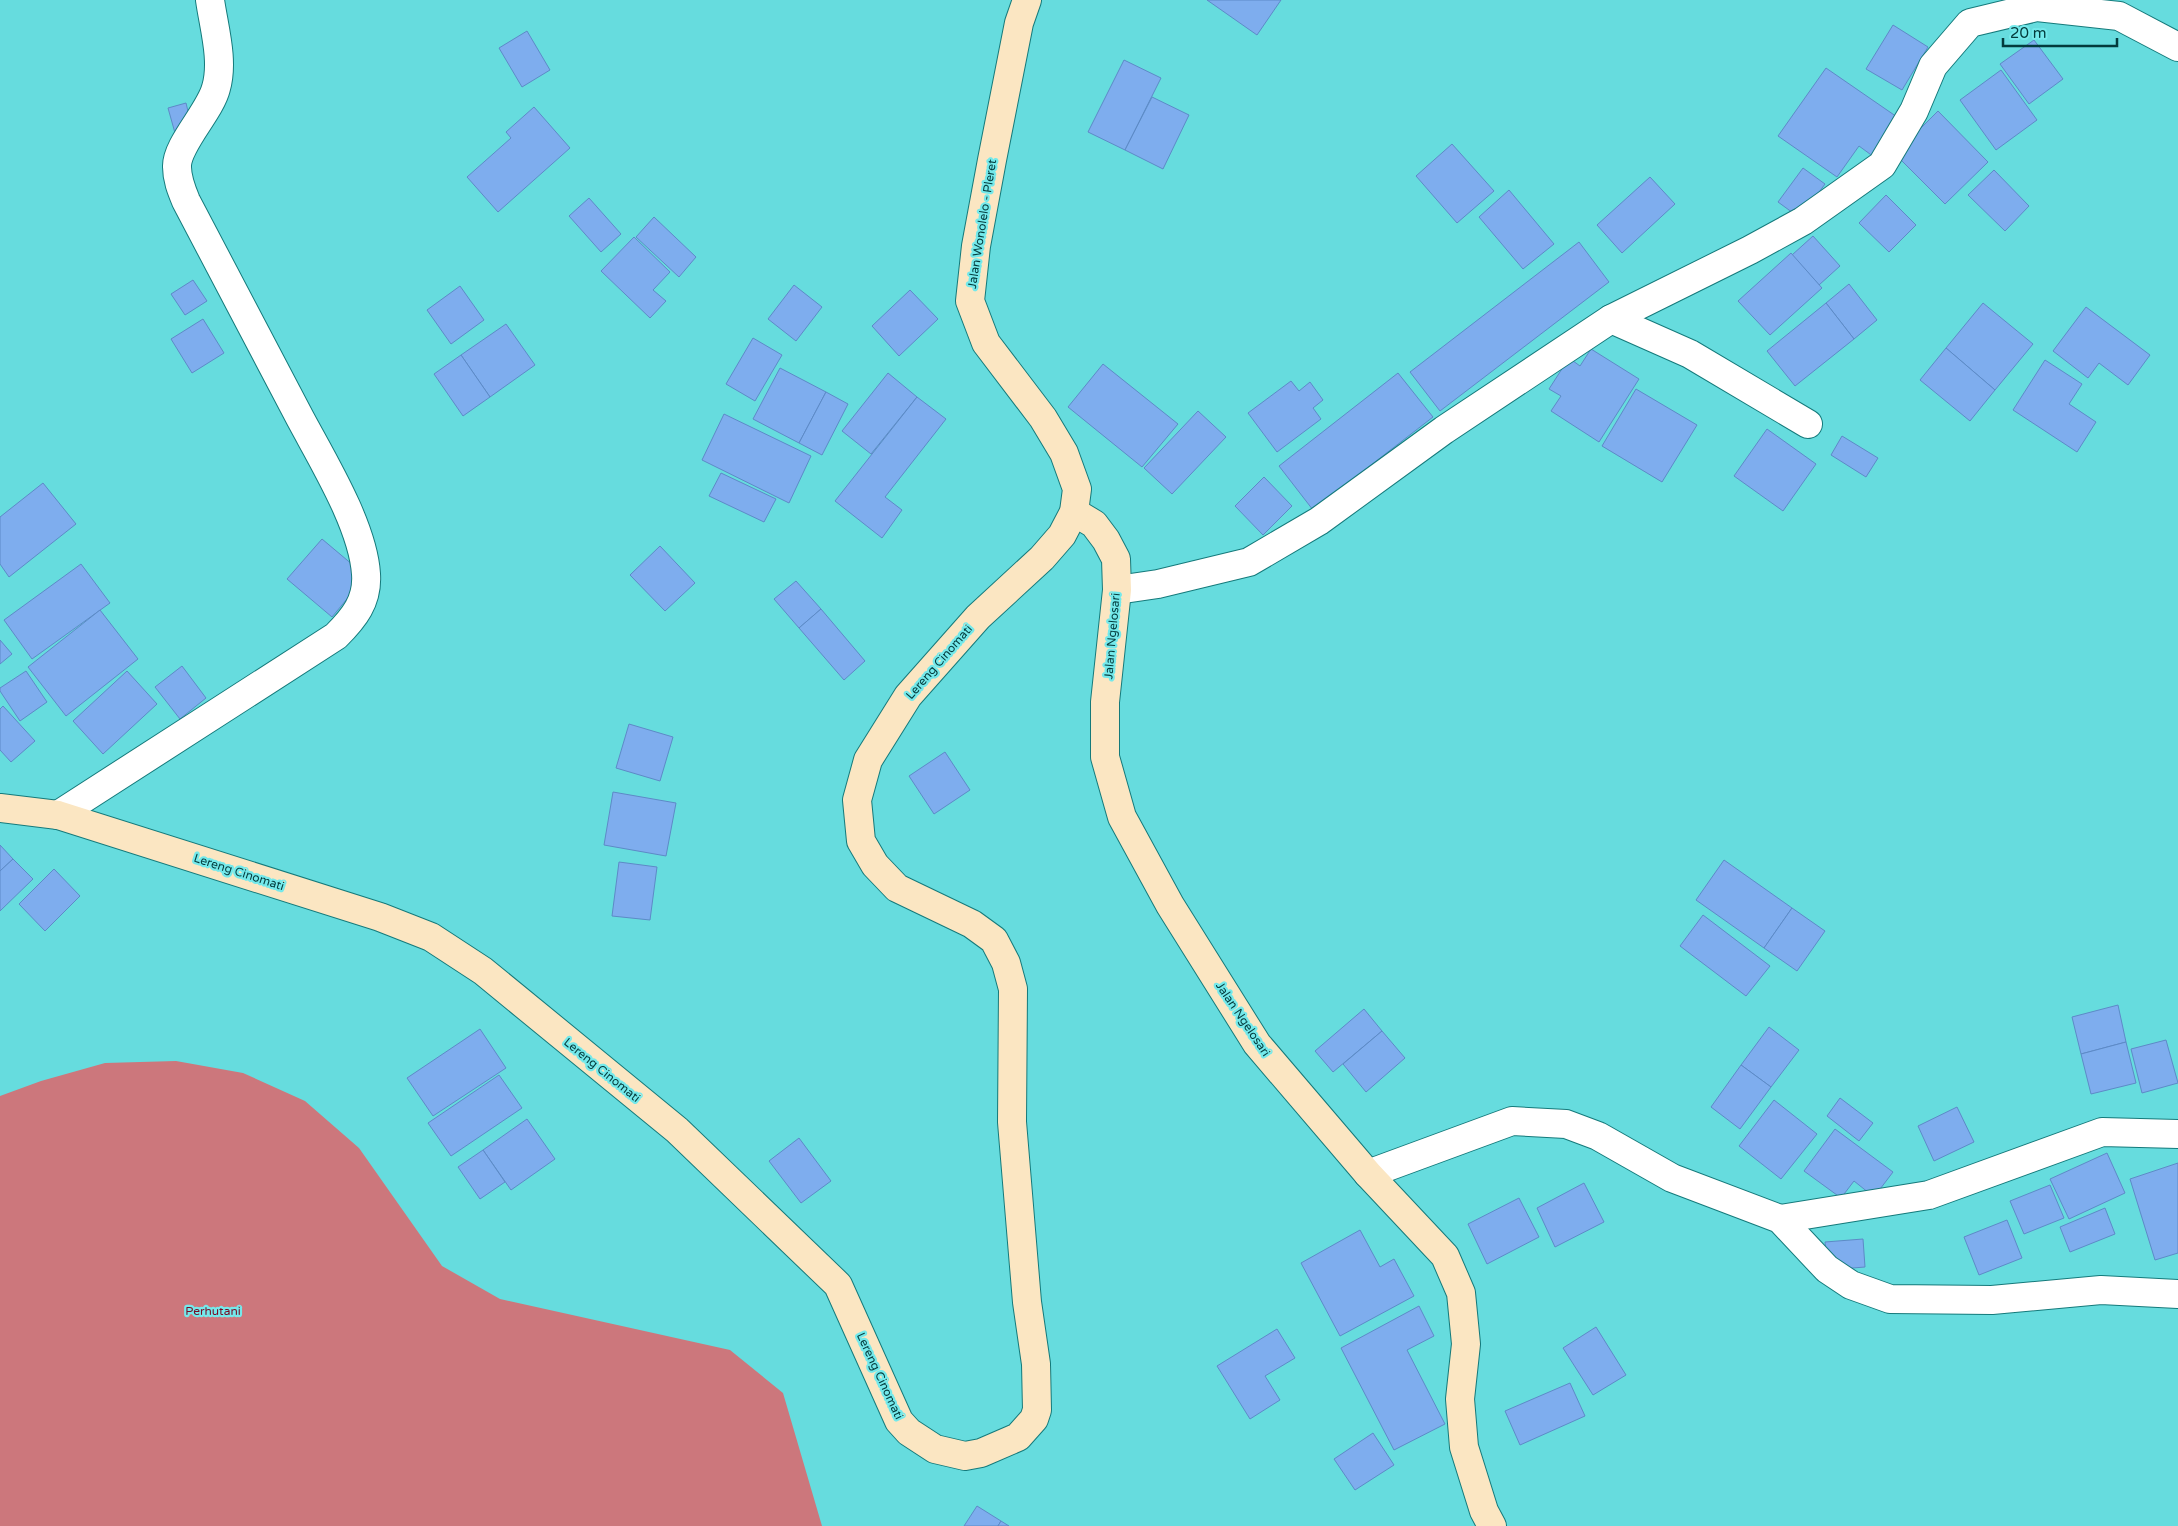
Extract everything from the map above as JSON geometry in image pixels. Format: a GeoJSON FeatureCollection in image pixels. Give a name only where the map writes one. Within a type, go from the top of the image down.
{"type":"FeatureCollection","features":[{"type":"Feature","properties":{"kind":"main road","name":"Jalan Wonolelo - Pleret"},"geometry":{"type":"LineString","coordinates":[[1027,0],[1019,24],[992,160],[976,246],[970,300],[986,343],[1043,418],[1064,453],[1077,489],[1074,512]]}},
{"type":"Feature","properties":{"kind":"main road","name":"Lereng Cinomati"},"geometry":{"type":"LineString","coordinates":[[0,808],[58,815],[380,917],[431,937],[483,971],[677,1130],[838,1285],[899,1421],[909,1432],[935,1449],[951,1454],[965,1456],[981,1453],[1018,1437],[1034,1419],[1038,1410],[1036,1364],[1027,1302],[1012,1122],[1013,989],[1006,963],[994,940],[972,924],[897,888],[875,865],[861,841],[857,800],[868,760],[908,696],[978,617],[1042,558],[1062,535],[1074,512]]}},
{"type":"Feature","properties":{"kind":"main road","name":"Jalan Ngelosari"},"geometry":{"type":"LineString","coordinates":[[1074,512],[1094,524],[1106,540],[1116,559],[1116,590],[1106,702],[1105,757],[1122,817],[1170,905],[1257,1044],[1368,1174],[1445,1256],[1462,1293],[1466,1344],[1460,1399],[1464,1447],[1484,1511],[1492,1526]]}},
{"type":"Feature","properties":{"kind":"street"},"geometry":{"type":"LineString","coordinates":[[58,815],[336,636],[353,619],[364,598],[367,576],[364,554],[351,518],[186,201],[178,182],[176,165],[182,149],[212,100],[219,74],[210,0]]}},
{"type":"Feature","properties":{"kind":"street"},"geometry":{"type":"LineString","coordinates":[[1116,590],[1158,584],[1249,562],[1319,521],[1444,430],[1611,319],[1750,250],[1804,220],[1882,165],[1914,111],[1933,66],[1970,23],[2037,7],[2119,16],[2178,47]]}},
{"type":"Feature","properties":{"kind":"street"},"geometry":{"type":"LineString","coordinates":[[1611,319],[1690,354],[1808,424]]}},
{"type":"Feature","properties":{"kind":"street"},"geometry":{"type":"LineString","coordinates":[[1368,1174],[1512,1121],[1566,1124],[1598,1136],[1672,1178],[1780,1219],[1826,1270],[1851,1285],[1890,1299],[1992,1300],[2101,1290],[2178,1294]]}},
{"type":"Feature","properties":{"kind":"street"},"geometry":{"type":"LineString","coordinates":[[1780,1219],[1929,1195],[2102,1132],[2178,1134]]}},
{"type":"Feature","properties":{"kind":"green space","name":"Perhutani"},"geometry":{"type":"Polygon","coordinates":[[[176,1061],[243,1073],[305,1101],[359,1148],[442,1266],[500,1299],[730,1350],[783,1393],[822,1526],[0,1526],[0,1096],[41,1081],[105,1063],[176,1061]]]}},
{"type":"Feature","properties":{"kind":"building"},"geometry":{"type":"Polygon","coordinates":[[[1207,0],[1281,0],[1257,35],[1207,0]]]}},
{"type":"Feature","properties":{"kind":"building"},"geometry":{"type":"Polygon","coordinates":[[[1893,25],[1928,47],[1902,90],[1866,69],[1893,25]]]}},
{"type":"Feature","properties":{"kind":"building"},"geometry":{"type":"Polygon","coordinates":[[[527,31],[550,70],[522,87],[499,48],[527,31]]]}},
{"type":"Feature","properties":{"kind":"building"},"geometry":{"type":"Polygon","coordinates":[[[2034,40],[2063,79],[2029,104],[2000,64],[2034,40]]]}},
{"type":"Feature","properties":{"kind":"building"},"geometry":{"type":"Polygon","coordinates":[[[1124,60],[1161,78],[1125,150],[1088,132],[1124,60]]]}},
{"type":"Feature","properties":{"kind":"building"},"geometry":{"type":"Polygon","coordinates":[[[1826,68],[1900,119],[1874,157],[1859,146],[1837,177],[1778,136],[1826,68]]]}},
{"type":"Feature","properties":{"kind":"building"},"geometry":{"type":"Polygon","coordinates":[[[2001,70],[2037,120],[1996,150],[1960,100],[2001,70]]]}},
{"type":"Feature","properties":{"kind":"building"},"geometry":{"type":"Polygon","coordinates":[[[1152,97],[1189,115],[1163,169],[1125,150],[1152,97]]]}},
{"type":"Feature","properties":{"kind":"building"},"geometry":{"type":"Polygon","coordinates":[[[186,103],[192,128],[175,133],[168,108],[186,103]]]}},
{"type":"Feature","properties":{"kind":"building"},"geometry":{"type":"Polygon","coordinates":[[[534,107],[570,148],[498,212],[467,177],[511,138],[506,132],[534,107]]]}},
{"type":"Feature","properties":{"kind":"building"},"geometry":{"type":"Polygon","coordinates":[[[1938,111],[1988,162],[1945,204],[1895,154],[1938,111]]]}},
{"type":"Feature","properties":{"kind":"building"},"geometry":{"type":"Polygon","coordinates":[[[1452,144],[1494,191],[1457,223],[1416,176],[1452,144]]]}},
{"type":"Feature","properties":{"kind":"building"},"geometry":{"type":"Polygon","coordinates":[[[1803,168],[1825,184],[1800,218],[1778,202],[1803,168]]]}},
{"type":"Feature","properties":{"kind":"building"},"geometry":{"type":"Polygon","coordinates":[[[1994,170],[2029,206],[2005,231],[1968,195],[1994,170]]]}},
{"type":"Feature","properties":{"kind":"building"},"geometry":{"type":"Polygon","coordinates":[[[1650,177],[1675,204],[1622,253],[1597,225],[1650,177]]]}},
{"type":"Feature","properties":{"kind":"building"},"geometry":{"type":"Polygon","coordinates":[[[1509,190],[1554,244],[1523,269],[1479,217],[1509,190]]]}},
{"type":"Feature","properties":{"kind":"building"},"geometry":{"type":"Polygon","coordinates":[[[1886,195],[1916,225],[1889,252],[1859,223],[1886,195]]]}},
{"type":"Feature","properties":{"kind":"building"},"geometry":{"type":"Polygon","coordinates":[[[589,198],[621,234],[601,252],[569,216],[589,198]]]}},
{"type":"Feature","properties":{"kind":"building"},"geometry":{"type":"Polygon","coordinates":[[[654,217],[696,257],[679,277],[636,237],[654,217]]]}},
{"type":"Feature","properties":{"kind":"building"},"geometry":{"type":"Polygon","coordinates":[[[1813,236],[1840,266],[1819,285],[1792,255],[1813,236]]]}},
{"type":"Feature","properties":{"kind":"building"},"geometry":{"type":"Polygon","coordinates":[[[634,237],[670,272],[653,290],[666,301],[650,318],[601,271],[634,237]]]}},
{"type":"Feature","properties":{"kind":"building"},"geometry":{"type":"Polygon","coordinates":[[[1579,242],[1609,282],[1440,411],[1410,372],[1579,242]]]}},
{"type":"Feature","properties":{"kind":"building"},"geometry":{"type":"Polygon","coordinates":[[[1791,253],[1822,288],[1770,335],[1738,301],[1791,253]]]}},
{"type":"Feature","properties":{"kind":"building"},"geometry":{"type":"Polygon","coordinates":[[[193,280],[207,301],[185,315],[171,294],[193,280]]]}},
{"type":"Feature","properties":{"kind":"building"},"geometry":{"type":"Polygon","coordinates":[[[1849,284],[1877,320],[1854,339],[1826,303],[1849,284]]]}},
{"type":"Feature","properties":{"kind":"building"},"geometry":{"type":"Polygon","coordinates":[[[794,285],[822,307],[796,341],[768,319],[794,285]]]}},
{"type":"Feature","properties":{"kind":"building"},"geometry":{"type":"Polygon","coordinates":[[[460,286],[484,320],[451,344],[427,310],[460,286]]]}},
{"type":"Feature","properties":{"kind":"building"},"geometry":{"type":"Polygon","coordinates":[[[910,290],[938,319],[899,356],[872,326],[910,290]]]}},
{"type":"Feature","properties":{"kind":"building"},"geometry":{"type":"Polygon","coordinates":[[[1826,303],[1854,339],[1795,386],[1767,351],[1826,303]]]}},
{"type":"Feature","properties":{"kind":"building"},"geometry":{"type":"Polygon","coordinates":[[[1983,303],[2033,344],[1995,390],[1946,348],[1983,303]]]}},
{"type":"Feature","properties":{"kind":"building"},"geometry":{"type":"Polygon","coordinates":[[[2086,307],[2150,355],[2128,385],[2099,363],[2088,378],[2053,351],[2086,307]]]}},
{"type":"Feature","properties":{"kind":"building"},"geometry":{"type":"Polygon","coordinates":[[[203,319],[224,353],[192,373],[171,339],[203,319]]]}},
{"type":"Feature","properties":{"kind":"building"},"geometry":{"type":"Polygon","coordinates":[[[506,324],[535,365],[490,397],[461,355],[506,324]]]}},
{"type":"Feature","properties":{"kind":"building"},"geometry":{"type":"Polygon","coordinates":[[[753,338],[782,355],[755,401],[726,384],[753,338]]]}},
{"type":"Feature","properties":{"kind":"building"},"geometry":{"type":"Polygon","coordinates":[[[1946,348],[1995,390],[1970,421],[1920,380],[1946,348]]]}},
{"type":"Feature","properties":{"kind":"building"},"geometry":{"type":"Polygon","coordinates":[[[1591,349],[1639,379],[1599,442],[1551,411],[1561,396],[1549,389],[1569,358],[1580,366],[1591,349]]]}},
{"type":"Feature","properties":{"kind":"building"},"geometry":{"type":"Polygon","coordinates":[[[461,355],[490,397],[463,416],[434,374],[461,355]]]}},
{"type":"Feature","properties":{"kind":"building"},"geometry":{"type":"Polygon","coordinates":[[[2045,360],[2082,384],[2069,404],[2096,422],[2077,452],[2013,410],[2045,360]]]}},
{"type":"Feature","properties":{"kind":"building"},"geometry":{"type":"Polygon","coordinates":[[[1103,364],[1178,424],[1142,467],[1068,407],[1103,364]]]}},
{"type":"Feature","properties":{"kind":"building"},"geometry":{"type":"Polygon","coordinates":[[[780,368],[826,392],[799,443],[753,419],[780,368]]]}},
{"type":"Feature","properties":{"kind":"building"},"geometry":{"type":"Polygon","coordinates":[[[888,373],[917,397],[871,454],[842,431],[888,373]]]}},
{"type":"Feature","properties":{"kind":"building"},"geometry":{"type":"Polygon","coordinates":[[[1398,373],[1433,417],[1313,510],[1279,466],[1398,373]]]}},
{"type":"Feature","properties":{"kind":"building"},"geometry":{"type":"Polygon","coordinates":[[[1291,381],[1299,391],[1310,382],[1323,400],[1313,408],[1321,419],[1277,452],[1248,413],[1291,381]]]}},
{"type":"Feature","properties":{"kind":"building"},"geometry":{"type":"Polygon","coordinates":[[[1636,389],[1697,425],[1662,482],[1602,446],[1636,389]]]}},
{"type":"Feature","properties":{"kind":"building"},"geometry":{"type":"Polygon","coordinates":[[[826,392],[848,404],[822,455],[799,443],[826,392]]]}},
{"type":"Feature","properties":{"kind":"building"},"geometry":{"type":"Polygon","coordinates":[[[917,397],[946,419],[885,497],[902,510],[882,538],[835,501],[917,397]]]}},
{"type":"Feature","properties":{"kind":"building"},"geometry":{"type":"Polygon","coordinates":[[[1198,411],[1226,437],[1172,494],[1144,468],[1198,411]]]}},
{"type":"Feature","properties":{"kind":"building"},"geometry":{"type":"Polygon","coordinates":[[[724,414],[811,456],[789,503],[702,460],[724,414]]]}},
{"type":"Feature","properties":{"kind":"building"},"geometry":{"type":"Polygon","coordinates":[[[1767,429],[1816,464],[1783,511],[1734,476],[1767,429]]]}},
{"type":"Feature","properties":{"kind":"building"},"geometry":{"type":"Polygon","coordinates":[[[1842,436],[1878,458],[1866,477],[1831,455],[1842,436]]]}},
{"type":"Feature","properties":{"kind":"building"},"geometry":{"type":"Polygon","coordinates":[[[721,473],[776,499],[764,522],[709,496],[721,473]]]}},
{"type":"Feature","properties":{"kind":"building"},"geometry":{"type":"Polygon","coordinates":[[[1264,477],[1292,506],[1263,535],[1235,506],[1264,477]]]}},
{"type":"Feature","properties":{"kind":"building"},"geometry":{"type":"Polygon","coordinates":[[[43,483],[76,524],[9,577],[0,564],[0,517],[43,483]]]}},
{"type":"Feature","properties":{"kind":"building"},"geometry":{"type":"Polygon","coordinates":[[[322,539],[366,576],[332,617],[287,579],[322,539]]]}},
{"type":"Feature","properties":{"kind":"building"},"geometry":{"type":"Polygon","coordinates":[[[660,546],[695,583],[665,611],[630,575],[660,546]]]}},
{"type":"Feature","properties":{"kind":"building"},"geometry":{"type":"Polygon","coordinates":[[[81,564],[110,603],[32,659],[4,620],[81,564]]]}},
{"type":"Feature","properties":{"kind":"building"},"geometry":{"type":"Polygon","coordinates":[[[796,581],[821,609],[799,628],[774,599],[796,581]]]}},
{"type":"Feature","properties":{"kind":"building"},"geometry":{"type":"Polygon","coordinates":[[[821,609],[865,661],[844,680],[799,628],[821,609]]]}},
{"type":"Feature","properties":{"kind":"building"},"geometry":{"type":"Polygon","coordinates":[[[100,610],[138,659],[66,716],[28,667],[100,610]]]}},
{"type":"Feature","properties":{"kind":"building"},"geometry":{"type":"Polygon","coordinates":[[[0,640],[12,654],[0,664],[0,640]]]}},
{"type":"Feature","properties":{"kind":"building"},"geometry":{"type":"Polygon","coordinates":[[[182,666],[206,698],[180,719],[155,687],[182,666]]]}},
{"type":"Feature","properties":{"kind":"building"},"geometry":{"type":"Polygon","coordinates":[[[26,671],[47,702],[20,721],[0,691],[0,688],[26,671]]]}},
{"type":"Feature","properties":{"kind":"building"},"geometry":{"type":"Polygon","coordinates":[[[127,671],[157,704],[103,754],[73,721],[127,671]]]}},
{"type":"Feature","properties":{"kind":"building"},"geometry":{"type":"Polygon","coordinates":[[[3,706],[35,741],[11,762],[0,750],[0,709],[3,706]]]}},
{"type":"Feature","properties":{"kind":"building"},"geometry":{"type":"Polygon","coordinates":[[[629,724],[673,737],[660,781],[616,768],[629,724]]]}},
{"type":"Feature","properties":{"kind":"building"},"geometry":{"type":"Polygon","coordinates":[[[945,752],[970,790],[934,814],[909,776],[945,752]]]}},
{"type":"Feature","properties":{"kind":"building"},"geometry":{"type":"Polygon","coordinates":[[[613,792],[676,803],[666,856],[604,845],[613,792]]]}},
{"type":"Feature","properties":{"kind":"building"},"geometry":{"type":"Polygon","coordinates":[[[0,845],[13,859],[0,871],[0,845]]]}},
{"type":"Feature","properties":{"kind":"building"},"geometry":{"type":"Polygon","coordinates":[[[13,859],[33,879],[0,911],[0,871],[13,859]]]}},
{"type":"Feature","properties":{"kind":"building"},"geometry":{"type":"Polygon","coordinates":[[[1724,860],[1792,908],[1764,948],[1696,900],[1724,860]]]}},
{"type":"Feature","properties":{"kind":"building"},"geometry":{"type":"Polygon","coordinates":[[[619,862],[657,867],[650,920],[612,916],[619,862]]]}},
{"type":"Feature","properties":{"kind":"building"},"geometry":{"type":"Polygon","coordinates":[[[54,869],[80,896],[45,931],[19,904],[54,869]]]}},
{"type":"Feature","properties":{"kind":"building"},"geometry":{"type":"Polygon","coordinates":[[[1792,908],[1825,931],[1797,971],[1764,948],[1792,908]]]}},
{"type":"Feature","properties":{"kind":"building"},"geometry":{"type":"Polygon","coordinates":[[[1703,915],[1770,966],[1746,996],[1680,946],[1703,915]]]}},
{"type":"Feature","properties":{"kind":"building"},"geometry":{"type":"Polygon","coordinates":[[[2118,1005],[2126,1042],[2081,1054],[2072,1017],[2118,1005]]]}},
{"type":"Feature","properties":{"kind":"building"},"geometry":{"type":"Polygon","coordinates":[[[1364,1009],[1382,1031],[1333,1072],[1315,1051],[1364,1009]]]}},
{"type":"Feature","properties":{"kind":"building"},"geometry":{"type":"Polygon","coordinates":[[[1769,1027],[1799,1050],[1771,1087],[1741,1065],[1769,1027]]]}},
{"type":"Feature","properties":{"kind":"building"},"geometry":{"type":"Polygon","coordinates":[[[480,1029],[506,1068],[433,1116],[407,1078],[480,1029]]]}},
{"type":"Feature","properties":{"kind":"building"},"geometry":{"type":"Polygon","coordinates":[[[1382,1031],[1405,1058],[1366,1092],[1343,1064],[1382,1031]]]}},
{"type":"Feature","properties":{"kind":"building"},"geometry":{"type":"Polygon","coordinates":[[[2166,1040],[2178,1083],[2142,1093],[2131,1049],[2166,1040]]]}},
{"type":"Feature","properties":{"kind":"building"},"geometry":{"type":"Polygon","coordinates":[[[2126,1042],[2136,1083],[2091,1094],[2081,1054],[2126,1042]]]}},
{"type":"Feature","properties":{"kind":"building"},"geometry":{"type":"Polygon","coordinates":[[[1741,1065],[1771,1087],[1740,1129],[1711,1107],[1741,1065]]]}},
{"type":"Feature","properties":{"kind":"building"},"geometry":{"type":"Polygon","coordinates":[[[499,1075],[522,1108],[451,1156],[428,1123],[499,1075]]]}},
{"type":"Feature","properties":{"kind":"building"},"geometry":{"type":"Polygon","coordinates":[[[1840,1098],[1873,1123],[1859,1141],[1827,1116],[1840,1098]]]}},
{"type":"Feature","properties":{"kind":"building"},"geometry":{"type":"Polygon","coordinates":[[[1774,1100],[1817,1134],[1781,1179],[1739,1146],[1774,1100]]]}},
{"type":"Feature","properties":{"kind":"building"},"geometry":{"type":"Polygon","coordinates":[[[1957,1107],[1974,1142],[1934,1161],[1918,1126],[1957,1107]]]}},
{"type":"Feature","properties":{"kind":"building"},"geometry":{"type":"Polygon","coordinates":[[[527,1119],[555,1159],[511,1190],[483,1150],[527,1119]]]}},
{"type":"Feature","properties":{"kind":"building"},"geometry":{"type":"Polygon","coordinates":[[[1835,1129],[1893,1172],[1874,1197],[1854,1181],[1841,1198],[1804,1171],[1835,1129]]]}},
{"type":"Feature","properties":{"kind":"building"},"geometry":{"type":"Polygon","coordinates":[[[799,1138],[831,1181],[801,1203],[769,1161],[799,1138]]]}},
{"type":"Feature","properties":{"kind":"building"},"geometry":{"type":"Polygon","coordinates":[[[483,1150],[505,1182],[480,1199],[458,1167],[483,1150]]]}},
{"type":"Feature","properties":{"kind":"building"},"geometry":{"type":"Polygon","coordinates":[[[2107,1153],[2125,1193],[2069,1219],[2050,1179],[2107,1153]]]}},
{"type":"Feature","properties":{"kind":"building"},"geometry":{"type":"Polygon","coordinates":[[[2178,1163],[2178,1253],[2155,1260],[2130,1179],[2178,1163]]]}},
{"type":"Feature","properties":{"kind":"building"},"geometry":{"type":"Polygon","coordinates":[[[1584,1183],[1604,1222],[1555,1247],[1537,1208],[1584,1183]]]}},
{"type":"Feature","properties":{"kind":"building"},"geometry":{"type":"Polygon","coordinates":[[[2050,1185],[2064,1218],[2024,1234],[2010,1201],[2050,1185]]]}},
{"type":"Feature","properties":{"kind":"building"},"geometry":{"type":"Polygon","coordinates":[[[1519,1198],[1539,1237],[1487,1264],[1468,1224],[1519,1198]]]}},
{"type":"Feature","properties":{"kind":"building"},"geometry":{"type":"Polygon","coordinates":[[[2105,1208],[2115,1234],[2070,1252],[2060,1227],[2105,1208]]]}},
{"type":"Feature","properties":{"kind":"building"},"geometry":{"type":"Polygon","coordinates":[[[2007,1220],[2022,1258],[1979,1275],[1964,1237],[2007,1220]]]}},
{"type":"Feature","properties":{"kind":"building"},"geometry":{"type":"Polygon","coordinates":[[[1360,1230],[1380,1267],[1394,1259],[1414,1296],[1340,1336],[1301,1263],[1360,1230]]]}},
{"type":"Feature","properties":{"kind":"building"},"geometry":{"type":"Polygon","coordinates":[[[1863,1239],[1865,1267],[1828,1270],[1825,1242],[1863,1239]]]}},
{"type":"Feature","properties":{"kind":"building"},"geometry":{"type":"Polygon","coordinates":[[[1419,1306],[1434,1336],[1407,1350],[1445,1424],[1394,1450],[1341,1348],[1419,1306]]]}},
{"type":"Feature","properties":{"kind":"building"},"geometry":{"type":"Polygon","coordinates":[[[1596,1327],[1626,1375],[1593,1395],[1563,1348],[1596,1327]]]}},
{"type":"Feature","properties":{"kind":"building"},"geometry":{"type":"Polygon","coordinates":[[[1277,1329],[1295,1358],[1265,1376],[1280,1400],[1250,1419],[1217,1366],[1277,1329]]]}},
{"type":"Feature","properties":{"kind":"building"},"geometry":{"type":"Polygon","coordinates":[[[1570,1383],[1585,1416],[1520,1445],[1505,1411],[1570,1383]]]}},
{"type":"Feature","properties":{"kind":"building"},"geometry":{"type":"Polygon","coordinates":[[[1373,1433],[1394,1465],[1355,1490],[1334,1459],[1373,1433]]]}},
{"type":"Feature","properties":{"kind":"building"},"geometry":{"type":"Polygon","coordinates":[[[977,1506],[1001,1521],[998,1526],[964,1526],[977,1506]]]}},
{"type":"Feature","properties":{"kind":"building"},"geometry":{"type":"Polygon","coordinates":[[[1001,1521],[1009,1526],[998,1526],[1001,1521]]]}}]}
